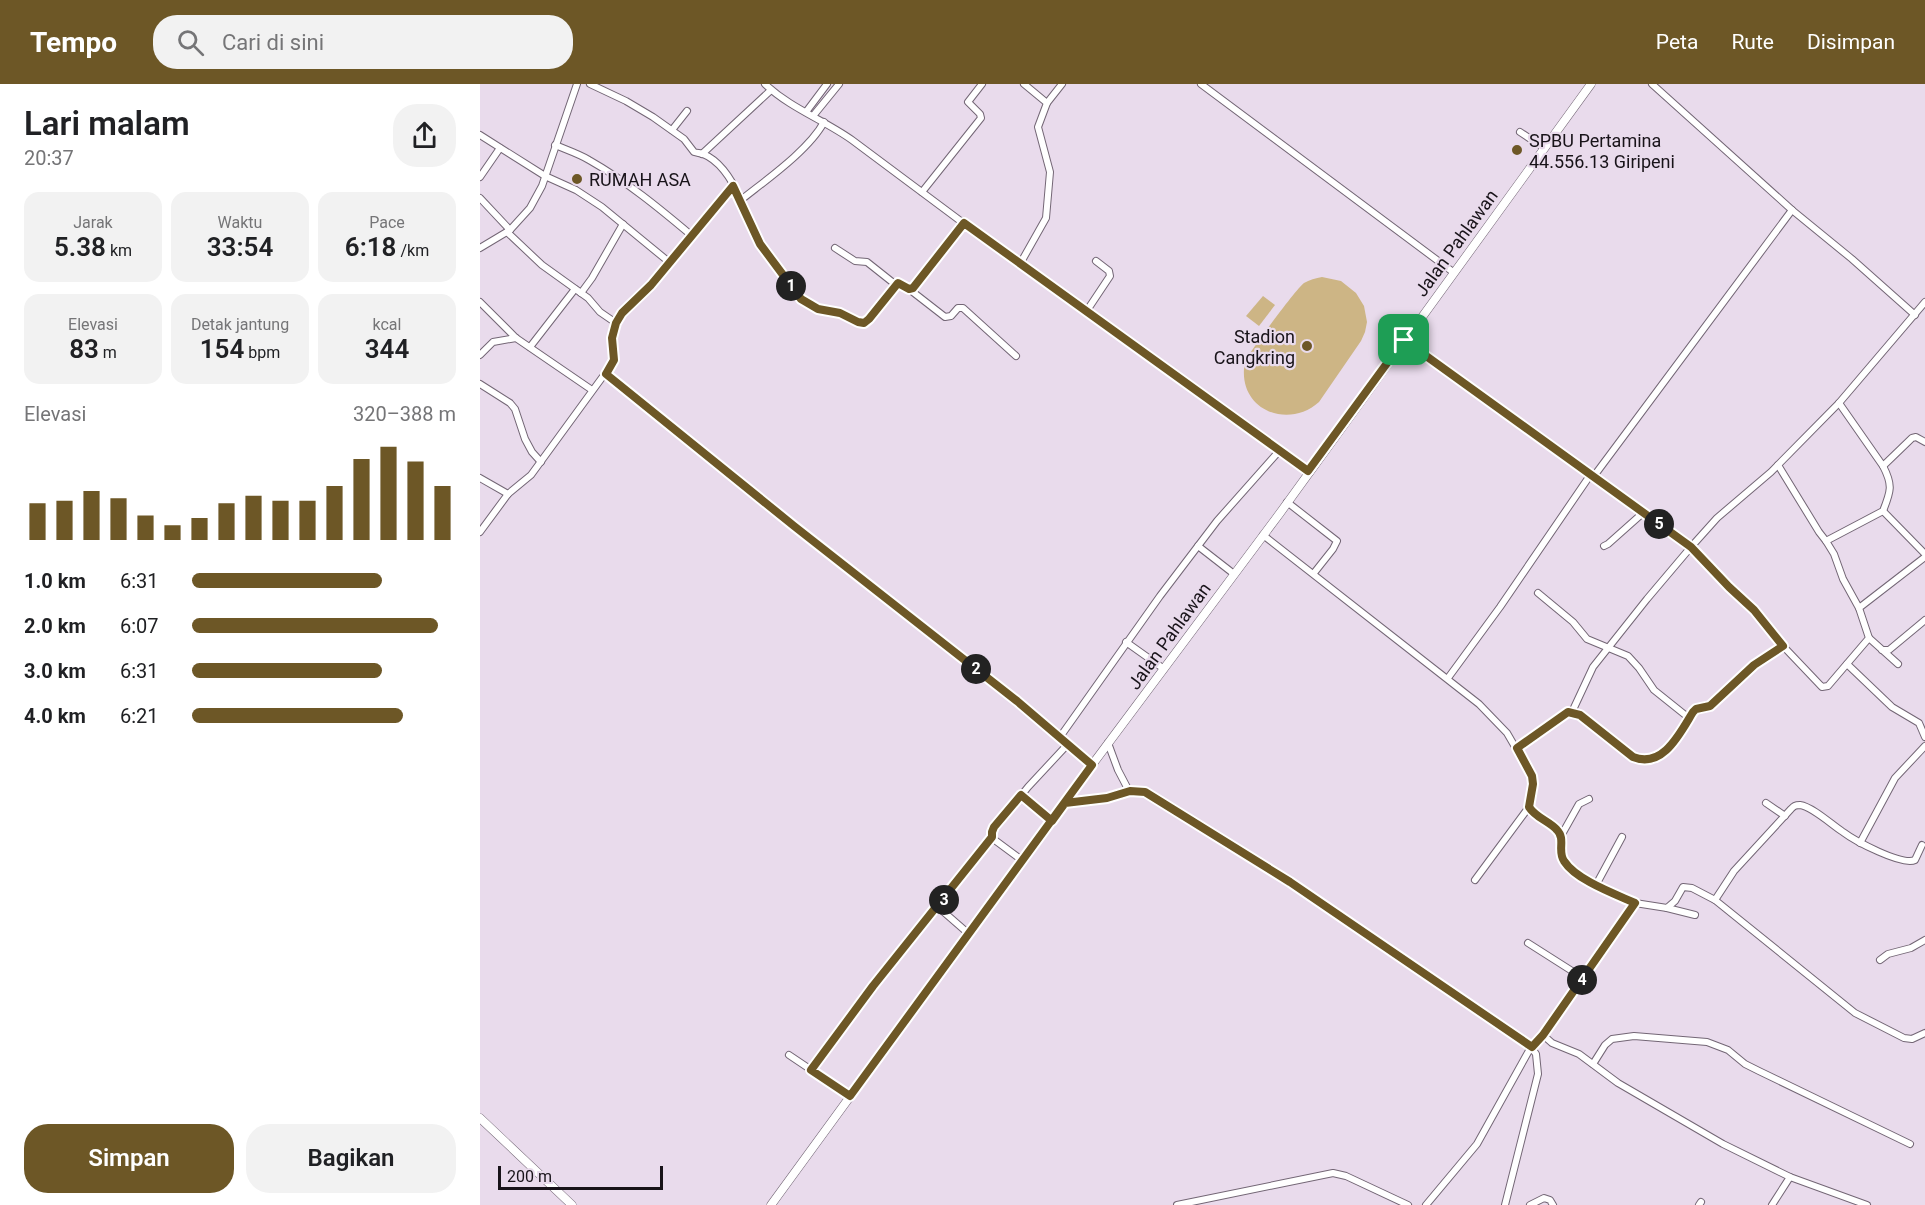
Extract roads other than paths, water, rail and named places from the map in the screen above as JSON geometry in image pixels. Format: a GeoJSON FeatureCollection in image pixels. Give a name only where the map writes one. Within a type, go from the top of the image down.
{"type":"FeatureCollection","features":[{"type":"Feature","properties":{"kind":"main road","name":"Jalan Pahlawan"},"geometry":{"type":"LineString","coordinates":[[771,1205],[847,1094],[1065,803],[1089,763],[1108,743],[1164,669],[1591,84]]}},
{"type":"Feature","properties":{"kind":"main road"},"geometry":{"type":"LineString","coordinates":[[480,1118],[572,1205]]}},
{"type":"Feature","properties":{"kind":"street"},"geometry":{"type":"LineString","coordinates":[[480,248],[509,231],[530,208],[545,176],[578,84]]}},
{"type":"Feature","properties":{"kind":"street"},"geometry":{"type":"LineString","coordinates":[[590,84],[626,101],[672,130],[684,139],[694,152],[702,154],[721,168],[741,200],[753,230],[768,255],[801,299],[812,306],[840,313],[864,323],[899,283],[945,317],[951,316],[958,308],[963,308],[1016,356]]}},
{"type":"Feature","properties":{"kind":"street"},"geometry":{"type":"LineString","coordinates":[[765,84],[780,98],[846,135],[1020,264],[1308,471]]}},
{"type":"Feature","properties":{"kind":"street"},"geometry":{"type":"LineString","coordinates":[[806,112],[827,84]]}},
{"type":"Feature","properties":{"kind":"street"},"geometry":{"type":"LineString","coordinates":[[813,116],[839,84]]}},
{"type":"Feature","properties":{"kind":"street"},"geometry":{"type":"LineString","coordinates":[[922,192],[981,118],[981,115],[968,102],[982,84]]}},
{"type":"Feature","properties":{"kind":"street"},"geometry":{"type":"LineString","coordinates":[[1024,84],[1047,103]]}},
{"type":"Feature","properties":{"kind":"street"},"geometry":{"type":"LineString","coordinates":[[1020,264],[1046,218],[1050,172],[1038,127],[1047,103],[1062,84]]}},
{"type":"Feature","properties":{"kind":"street"},"geometry":{"type":"LineString","coordinates":[[1201,84],[1453,272]]}},
{"type":"Feature","properties":{"kind":"street"},"geometry":{"type":"LineString","coordinates":[[1652,84],[1792,210],[1852,259],[1914,315]]}},
{"type":"Feature","properties":{"kind":"street"},"geometry":{"type":"LineString","coordinates":[[702,154],[771,90]]}},
{"type":"Feature","properties":{"kind":"street"},"geometry":{"type":"LineString","coordinates":[[672,130],[687,111]]}},
{"type":"Feature","properties":{"kind":"street"},"geometry":{"type":"LineString","coordinates":[[741,200],[792,159],[824,122]]}},
{"type":"Feature","properties":{"kind":"street"},"geometry":{"type":"LineString","coordinates":[[1520,132],[1544,148]]}},
{"type":"Feature","properties":{"kind":"street"},"geometry":{"type":"LineString","coordinates":[[480,135],[545,176],[576,190],[602,207],[669,262]]}},
{"type":"Feature","properties":{"kind":"street"},"geometry":{"type":"LineString","coordinates":[[555,145],[588,159],[615,176],[691,235]]}},
{"type":"Feature","properties":{"kind":"street"},"geometry":{"type":"LineString","coordinates":[[480,177],[500,148]]}},
{"type":"Feature","properties":{"kind":"street"},"geometry":{"type":"LineString","coordinates":[[480,532],[508,494],[531,475],[606,374],[614,360],[611,341],[616,323],[627,308],[651,285],[733,186]]}},
{"type":"Feature","properties":{"kind":"street"},"geometry":{"type":"LineString","coordinates":[[480,198],[542,265],[590,299],[600,312],[616,323]]}},
{"type":"Feature","properties":{"kind":"street"},"geometry":{"type":"LineString","coordinates":[[1448,678],[1592,475],[1792,210]]}},
{"type":"Feature","properties":{"kind":"street"},"geometry":{"type":"LineString","coordinates":[[909,289],[913,288],[964,223]]}},
{"type":"Feature","properties":{"kind":"street"},"geometry":{"type":"LineString","coordinates":[[530,347],[592,278],[623,224]]}},
{"type":"Feature","properties":{"kind":"street"},"geometry":{"type":"LineString","coordinates":[[835,248],[855,261],[867,262],[896,285]]}},
{"type":"Feature","properties":{"kind":"street"},"geometry":{"type":"LineString","coordinates":[[1086,312],[1110,276],[1109,271],[1096,261]]}},
{"type":"Feature","properties":{"kind":"street"},"geometry":{"type":"LineString","coordinates":[[480,302],[516,338],[592,390]]}},
{"type":"Feature","properties":{"kind":"street"},"geometry":{"type":"LineString","coordinates":[[1572,712],[1593,667],[1691,547],[1717,518],[1778,465],[1839,403],[1925,302]]}},
{"type":"Feature","properties":{"kind":"street"},"geometry":{"type":"LineString","coordinates":[[480,355],[492,342],[516,338]]}},
{"type":"Feature","properties":{"kind":"street"},"geometry":{"type":"LineString","coordinates":[[1404,340],[1691,547],[1754,610],[1783,646],[1822,687],[1828,686],[1869,638]]}},
{"type":"Feature","properties":{"kind":"street"},"geometry":{"type":"LineString","coordinates":[[606,374],[794,526],[1017,701],[1089,763]]}},
{"type":"Feature","properties":{"kind":"street"},"geometry":{"type":"LineString","coordinates":[[480,384],[510,403],[515,409],[525,439],[541,462]]}},
{"type":"Feature","properties":{"kind":"street"},"geometry":{"type":"LineString","coordinates":[[1826,541],[1883,511],[1891,490],[1889,478],[1883,466],[1839,403]]}},
{"type":"Feature","properties":{"kind":"street"},"geometry":{"type":"LineString","coordinates":[[1883,466],[1912,438],[1916,437],[1925,442]]}},
{"type":"Feature","properties":{"kind":"street"},"geometry":{"type":"LineString","coordinates":[[1060,737],[1126,642],[1217,521],[1280,450]]}},
{"type":"Feature","properties":{"kind":"street"},"geometry":{"type":"LineString","coordinates":[[1778,465],[1818,532],[1834,554],[1842,579],[1859,608],[1869,638],[1898,664]]}},
{"type":"Feature","properties":{"kind":"street"},"geometry":{"type":"LineString","coordinates":[[480,478],[508,494]]}},
{"type":"Feature","properties":{"kind":"street"},"geometry":{"type":"LineString","coordinates":[[1287,502],[1337,541],[1314,573]]}},
{"type":"Feature","properties":{"kind":"street"},"geometry":{"type":"LineString","coordinates":[[1859,608],[1925,555],[1883,511]]}},
{"type":"Feature","properties":{"kind":"street"},"geometry":{"type":"LineString","coordinates":[[1604,546],[1644,512]]}},
{"type":"Feature","properties":{"kind":"street"},"geometry":{"type":"LineString","coordinates":[[1263,535],[1448,678],[1493,717],[1517,748],[1532,776],[1529,807],[1475,880]]}},
{"type":"Feature","properties":{"kind":"street"},"geometry":{"type":"LineString","coordinates":[[1198,546],[1234,574]]}},
{"type":"Feature","properties":{"kind":"street"},"geometry":{"type":"LineString","coordinates":[[1538,593],[1573,622],[1587,639],[1628,656],[1654,690],[1689,718]]}},
{"type":"Feature","properties":{"kind":"street"},"geometry":{"type":"LineString","coordinates":[[1882,650],[1889,650],[1925,620]]}},
{"type":"Feature","properties":{"kind":"street"},"geometry":{"type":"LineString","coordinates":[[1126,642],[1164,669]]}},
{"type":"Feature","properties":{"kind":"street"},"geometry":{"type":"LineString","coordinates":[[1517,748],[1568,712],[1572,712],[1580,715],[1633,757],[1641,760],[1648,759],[1668,750],[1696,709],[1710,706],[1754,665],[1783,646]]}},
{"type":"Feature","properties":{"kind":"street"},"geometry":{"type":"LineString","coordinates":[[1847,664],[1892,707],[1919,723],[1925,737]]}},
{"type":"Feature","properties":{"kind":"street"},"geometry":{"type":"LineString","coordinates":[[1108,743],[1118,770],[1130,791]]}},
{"type":"Feature","properties":{"kind":"street"},"geometry":{"type":"LineString","coordinates":[[811,1070],[873,986],[992,837],[994,827],[1068,744]]}},
{"type":"Feature","properties":{"kind":"street"},"geometry":{"type":"LineString","coordinates":[[1860,843],[1891,785],[1925,746]]}},
{"type":"Feature","properties":{"kind":"street"},"geometry":{"type":"LineString","coordinates":[[1065,803],[1107,798],[1130,791],[1142,791],[1149,794],[1290,882],[1532,1047],[1536,1054],[1538,1074],[1505,1205]]}},
{"type":"Feature","properties":{"kind":"street"},"geometry":{"type":"LineString","coordinates":[[1021,795],[1052,821]]}},
{"type":"Feature","properties":{"kind":"street"},"geometry":{"type":"LineString","coordinates":[[1589,799],[1579,804],[1561,836],[1563,860],[1574,871],[1596,885],[1635,903],[1695,915]]}},
{"type":"Feature","properties":{"kind":"street"},"geometry":{"type":"LineString","coordinates":[[1766,803],[1785,816]]}},
{"type":"Feature","properties":{"kind":"street"},"geometry":{"type":"LineString","coordinates":[[1715,900],[1734,871],[1794,806],[1802,806],[1821,816],[1860,843],[1910,862],[1915,860],[1922,845]]}},
{"type":"Feature","properties":{"kind":"street"},"geometry":{"type":"LineString","coordinates":[[1529,807],[1561,836]]}},
{"type":"Feature","properties":{"kind":"street"},"geometry":{"type":"LineString","coordinates":[[992,837],[1023,861]]}},
{"type":"Feature","properties":{"kind":"street"},"geometry":{"type":"LineString","coordinates":[[1596,885],[1622,837]]}},
{"type":"Feature","properties":{"kind":"street"},"geometry":{"type":"LineString","coordinates":[[1667,908],[1675,901],[1681,889],[1692,888],[1715,900],[1856,1013],[1904,1038],[1912,1039],[1925,1033]]}},
{"type":"Feature","properties":{"kind":"street"},"geometry":{"type":"LineString","coordinates":[[1426,1205],[1477,1144],[1532,1047],[1543,1035],[1635,903]]}},
{"type":"Feature","properties":{"kind":"street"},"geometry":{"type":"LineString","coordinates":[[938,907],[969,934]]}},
{"type":"Feature","properties":{"kind":"street"},"geometry":{"type":"LineString","coordinates":[[1880,960],[1888,954],[1911,948],[1925,940]]}},
{"type":"Feature","properties":{"kind":"street"},"geometry":{"type":"LineString","coordinates":[[1527,943],[1583,978]]}},
{"type":"Feature","properties":{"kind":"street"},"geometry":{"type":"LineString","coordinates":[[1543,1035],[1552,1043],[1579,1054],[1618,1083],[1723,1144],[1790,1177],[1867,1205]]}},
{"type":"Feature","properties":{"kind":"street"},"geometry":{"type":"LineString","coordinates":[[1593,1064],[1605,1045],[1615,1037],[1634,1036],[1707,1042],[1728,1050],[1744,1064],[1910,1144]]}},
{"type":"Feature","properties":{"kind":"street"},"geometry":{"type":"LineString","coordinates":[[789,1055],[847,1094]]}},
{"type":"Feature","properties":{"kind":"street"},"geometry":{"type":"LineString","coordinates":[[1177,1205],[1333,1173],[1346,1176],[1408,1205]]}},
{"type":"Feature","properties":{"kind":"street"},"geometry":{"type":"LineString","coordinates":[[1772,1205],[1790,1177]]}},
{"type":"Feature","properties":{"kind":"street"},"geometry":{"type":"LineString","coordinates":[[1530,1205],[1544,1198],[1550,1200],[1553,1205]]}},
{"type":"Feature","properties":{"kind":"place","name":"SPBU Pertamina 44.556.13 Giripeni"},"geometry":{"type":"Point","coordinates":[1517,150]}},
{"type":"Feature","properties":{"kind":"place","name":"RUMAH ASA"},"geometry":{"type":"Point","coordinates":[577,179]}},
{"type":"Feature","properties":{"kind":"place","name":"Stadion Cangkring"},"geometry":{"type":"Point","coordinates":[1307,346]}}]}
